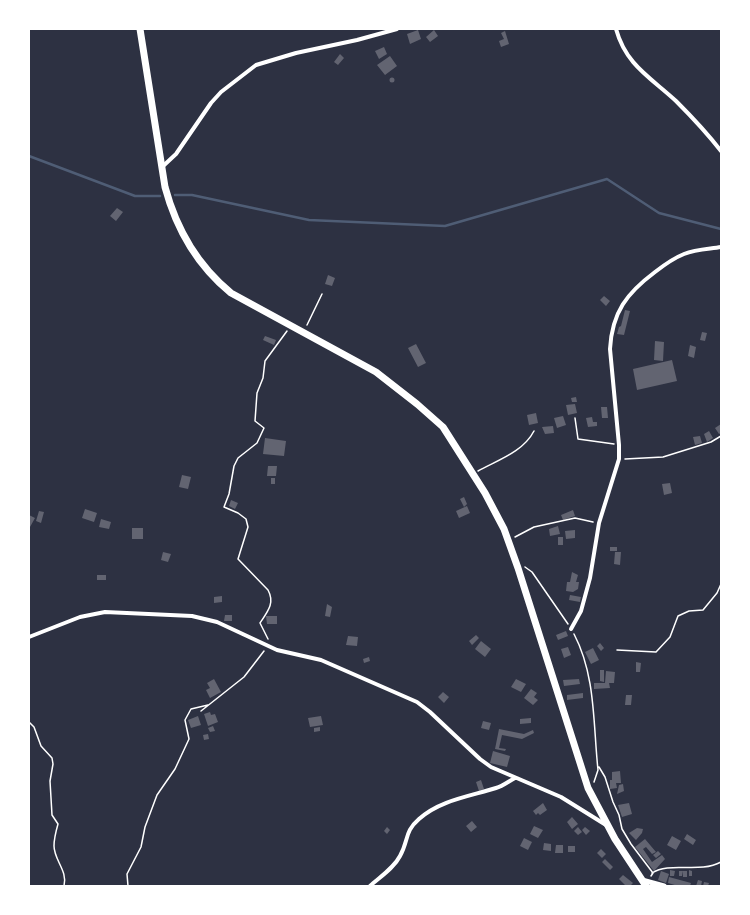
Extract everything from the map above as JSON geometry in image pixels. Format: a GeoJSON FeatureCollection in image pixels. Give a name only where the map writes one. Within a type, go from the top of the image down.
{"type":"FeatureCollection","features":[{"type":"Feature","properties":{"kind":"main road"},"geometry":{"type":"LineString","coordinates":[[140,29],[161,168],[170,204],[191,250],[217,280],[231,293],[364,365],[417,404],[442,428],[473,474],[495,512],[508,541],[588,788],[608,827],[646,883]]}},
{"type":"Feature","properties":{"kind":"street"},"geometry":{"type":"LineString","coordinates":[[161,168],[176,154],[210,103],[221,92],[256,65],[296,53],[357,40],[397,29]]}},
{"type":"Feature","properties":{"kind":"street"},"geometry":{"type":"LineString","coordinates":[[616,29],[625,54],[634,65],[690,115],[721,151]]}},
{"type":"Feature","properties":{"kind":"street"},"geometry":{"type":"LineString","coordinates":[[571,629],[581,611],[592,571],[599,523],[619,459],[620,445],[610,349],[616,321],[624,303],[633,289],[670,261],[695,251],[721,248]]}},
{"type":"Feature","properties":{"kind":"street"},"geometry":{"type":"LineString","coordinates":[[29,637],[92,614],[120,611],[192,616],[207,619],[268,646],[320,660],[417,702],[430,712],[485,763],[515,778],[561,796],[608,827]]}},
{"type":"Feature","properties":{"kind":"street"},"geometry":{"type":"LineString","coordinates":[[370,886],[395,864],[406,842],[409,829],[421,817],[431,810],[462,797],[498,788],[515,778]]}},
{"type":"Feature","properties":{"kind":"street"},"geometry":{"type":"LineString","coordinates":[[646,883],[664,886]]}},
{"type":"Feature","properties":{"kind":"path"},"geometry":{"type":"LineString","coordinates":[[303,332],[322,294]]}},
{"type":"Feature","properties":{"kind":"path"},"geometry":{"type":"LineString","coordinates":[[201,711],[244,677],[270,642],[260,623],[271,606],[271,596],[268,590],[238,559],[248,527],[246,519],[224,507],[229,494],[234,466],[238,458],[257,443],[264,428],[255,421],[255,407],[257,393],[263,378],[265,361],[291,326]]}},
{"type":"Feature","properties":{"kind":"path"},"geometry":{"type":"LineString","coordinates":[[575,418],[578,439],[620,445]]}},
{"type":"Feature","properties":{"kind":"path"},"geometry":{"type":"LineString","coordinates":[[473,474],[518,450],[530,438],[534,431]]}},
{"type":"Feature","properties":{"kind":"path"},"geometry":{"type":"LineString","coordinates":[[619,459],[663,457],[712,442],[721,436]]}},
{"type":"Feature","properties":{"kind":"path"},"geometry":{"type":"LineString","coordinates":[[508,541],[534,527],[575,518],[599,523]]}},
{"type":"Feature","properties":{"kind":"path"},"geometry":{"type":"LineString","coordinates":[[518,568],[526,567],[530,569],[571,629],[579,645],[590,681],[597,766],[596,778],[588,788]]}},
{"type":"Feature","properties":{"kind":"path"},"geometry":{"type":"LineString","coordinates":[[617,650],[656,652],[670,637],[678,616],[689,611],[702,610],[717,593],[721,584]]}},
{"type":"Feature","properties":{"kind":"path"},"geometry":{"type":"LineString","coordinates":[[128,886],[127,874],[141,847],[145,827],[157,795],[175,770],[189,739],[185,720],[191,709],[210,705]]}},
{"type":"Feature","properties":{"kind":"path"},"geometry":{"type":"LineString","coordinates":[[29,722],[34,727],[41,746],[52,758],[53,764],[50,781],[52,815],[58,824],[54,846],[56,856],[64,875],[64,886]]}},
{"type":"Feature","properties":{"kind":"path"},"geometry":{"type":"LineString","coordinates":[[597,766],[605,777],[619,815],[622,829],[631,844],[652,872]]}},
{"type":"Feature","properties":{"kind":"path"},"geometry":{"type":"LineString","coordinates":[[646,883],[652,872],[659,868],[697,869],[721,862]]}},
{"type":"Feature","properties":{"kind":"building"},"geometry":{"type":"Polygon","coordinates":[[[418,30],[421,39],[410,44],[407,34],[418,30]]]}},
{"type":"Feature","properties":{"kind":"building"},"geometry":{"type":"Polygon","coordinates":[[[434,30],[438,36],[430,42],[426,37],[434,30]]]}},
{"type":"Feature","properties":{"kind":"building"},"geometry":{"type":"Polygon","coordinates":[[[505,31],[509,44],[501,47],[499,41],[504,39],[501,33],[505,31]]]}},
{"type":"Feature","properties":{"kind":"building"},"geometry":{"type":"Polygon","coordinates":[[[384,47],[387,54],[379,59],[375,51],[384,47]]]}},
{"type":"Feature","properties":{"kind":"building"},"geometry":{"type":"Polygon","coordinates":[[[340,54],[344,58],[338,65],[334,62],[340,54]]]}},
{"type":"Feature","properties":{"kind":"building"},"geometry":{"type":"Polygon","coordinates":[[[390,56],[397,66],[385,75],[377,65],[390,56]]]}},
{"type":"Feature","properties":{"kind":"building"},"geometry":{"type":"Polygon","coordinates":[[[392,77],[395,80],[392,83],[389,80],[392,77]]]}},
{"type":"Feature","properties":{"kind":"building"},"geometry":{"type":"Polygon","coordinates":[[[117,208],[123,212],[116,221],[110,216],[117,208]]]}},
{"type":"Feature","properties":{"kind":"building"},"geometry":{"type":"Polygon","coordinates":[[[328,275],[335,278],[332,286],[325,284],[328,275]]]}},
{"type":"Feature","properties":{"kind":"building"},"geometry":{"type":"Polygon","coordinates":[[[604,296],[610,301],[606,306],[600,300],[604,296]]]}},
{"type":"Feature","properties":{"kind":"building"},"geometry":{"type":"Polygon","coordinates":[[[625,310],[630,311],[624,335],[617,334],[619,327],[621,326],[625,310]]]}},
{"type":"Feature","properties":{"kind":"building"},"geometry":{"type":"Polygon","coordinates":[[[702,332],[707,333],[705,341],[700,340],[702,332]]]}},
{"type":"Feature","properties":{"kind":"building"},"geometry":{"type":"Polygon","coordinates":[[[265,336],[276,340],[274,345],[263,340],[265,336]]]}},
{"type":"Feature","properties":{"kind":"building"},"geometry":{"type":"Polygon","coordinates":[[[655,341],[664,342],[663,361],[654,360],[655,341]]]}},
{"type":"Feature","properties":{"kind":"building"},"geometry":{"type":"Polygon","coordinates":[[[416,344],[426,363],[418,367],[408,348],[416,344]]]}},
{"type":"Feature","properties":{"kind":"building"},"geometry":{"type":"Polygon","coordinates":[[[690,345],[696,347],[694,358],[688,356],[690,345]]]}},
{"type":"Feature","properties":{"kind":"building"},"geometry":{"type":"Polygon","coordinates":[[[672,360],[677,381],[637,390],[633,369],[672,360]]]}},
{"type":"Feature","properties":{"kind":"building"},"geometry":{"type":"Polygon","coordinates":[[[576,397],[577,402],[572,402],[571,398],[576,397]]]}},
{"type":"Feature","properties":{"kind":"building"},"geometry":{"type":"Polygon","coordinates":[[[575,404],[577,413],[568,415],[566,405],[575,404]]]}},
{"type":"Feature","properties":{"kind":"building"},"geometry":{"type":"Polygon","coordinates":[[[601,407],[607,407],[608,418],[602,418],[601,407]]]}},
{"type":"Feature","properties":{"kind":"building"},"geometry":{"type":"Polygon","coordinates":[[[536,413],[538,423],[529,425],[527,415],[536,413]]]}},
{"type":"Feature","properties":{"kind":"building"},"geometry":{"type":"Polygon","coordinates":[[[563,416],[566,425],[557,428],[554,418],[563,416]]]}},
{"type":"Feature","properties":{"kind":"building"},"geometry":{"type":"Polygon","coordinates":[[[592,417],[593,422],[597,422],[597,426],[588,427],[586,418],[592,417]]]}},
{"type":"Feature","properties":{"kind":"building"},"geometry":{"type":"Polygon","coordinates":[[[721,424],[721,433],[719,434],[715,428],[721,424]]]}},
{"type":"Feature","properties":{"kind":"building"},"geometry":{"type":"Polygon","coordinates":[[[553,426],[554,433],[545,434],[542,427],[553,426]]]}},
{"type":"Feature","properties":{"kind":"building"},"geometry":{"type":"Polygon","coordinates":[[[709,431],[713,438],[707,442],[704,434],[709,431]]]}},
{"type":"Feature","properties":{"kind":"building"},"geometry":{"type":"Polygon","coordinates":[[[700,436],[702,443],[695,445],[693,437],[700,436]]]}},
{"type":"Feature","properties":{"kind":"building"},"geometry":{"type":"Polygon","coordinates":[[[265,438],[286,441],[284,456],[263,454],[265,438]]]}},
{"type":"Feature","properties":{"kind":"building"},"geometry":{"type":"Polygon","coordinates":[[[268,466],[277,466],[276,476],[267,476],[268,466]]]}},
{"type":"Feature","properties":{"kind":"building"},"geometry":{"type":"Polygon","coordinates":[[[182,475],[191,477],[188,489],[179,487],[182,475]]]}},
{"type":"Feature","properties":{"kind":"building"},"geometry":{"type":"Polygon","coordinates":[[[271,478],[275,478],[275,484],[271,484],[271,478]]]}},
{"type":"Feature","properties":{"kind":"building"},"geometry":{"type":"Polygon","coordinates":[[[670,483],[672,493],[664,495],[662,484],[670,483]]]}},
{"type":"Feature","properties":{"kind":"building"},"geometry":{"type":"Polygon","coordinates":[[[464,497],[467,504],[464,507],[460,499],[464,497]]]}},
{"type":"Feature","properties":{"kind":"building"},"geometry":{"type":"Polygon","coordinates":[[[231,500],[238,503],[235,509],[229,506],[231,500]]]}},
{"type":"Feature","properties":{"kind":"building"},"geometry":{"type":"Polygon","coordinates":[[[467,506],[470,513],[459,518],[456,511],[467,506]]]}},
{"type":"Feature","properties":{"kind":"building"},"geometry":{"type":"Polygon","coordinates":[[[85,509],[97,513],[94,522],[82,518],[85,509]]]}},
{"type":"Feature","properties":{"kind":"building"},"geometry":{"type":"Polygon","coordinates":[[[573,510],[575,516],[563,520],[561,515],[573,510]]]}},
{"type":"Feature","properties":{"kind":"building"},"geometry":{"type":"Polygon","coordinates":[[[39,511],[44,512],[41,523],[36,521],[39,511]]]}},
{"type":"Feature","properties":{"kind":"building"},"geometry":{"type":"Polygon","coordinates":[[[29,515],[35,518],[30,527],[29,526],[29,515]]]}},
{"type":"Feature","properties":{"kind":"building"},"geometry":{"type":"Polygon","coordinates":[[[101,519],[111,522],[109,529],[99,527],[101,519]]]}},
{"type":"Feature","properties":{"kind":"building"},"geometry":{"type":"Polygon","coordinates":[[[558,526],[560,534],[550,536],[549,529],[558,526]]]}},
{"type":"Feature","properties":{"kind":"building"},"geometry":{"type":"Polygon","coordinates":[[[132,528],[143,528],[143,539],[132,539],[132,528]]]}},
{"type":"Feature","properties":{"kind":"building"},"geometry":{"type":"Polygon","coordinates":[[[575,530],[575,538],[566,539],[565,531],[575,530]]]}},
{"type":"Feature","properties":{"kind":"building"},"geometry":{"type":"Polygon","coordinates":[[[558,537],[563,537],[563,545],[558,545],[558,537]]]}},
{"type":"Feature","properties":{"kind":"building"},"geometry":{"type":"Polygon","coordinates":[[[610,547],[617,547],[617,551],[610,551],[610,547]]]}},
{"type":"Feature","properties":{"kind":"building"},"geometry":{"type":"Polygon","coordinates":[[[163,552],[171,554],[168,562],[161,560],[163,552]]]}},
{"type":"Feature","properties":{"kind":"building"},"geometry":{"type":"Polygon","coordinates":[[[615,552],[621,552],[620,565],[614,564],[615,552]]]}},
{"type":"Feature","properties":{"kind":"building"},"geometry":{"type":"Polygon","coordinates":[[[572,572],[578,575],[576,582],[579,582],[578,589],[573,592],[566,591],[567,582],[570,582],[572,572]]]}},
{"type":"Feature","properties":{"kind":"building"},"geometry":{"type":"Polygon","coordinates":[[[97,575],[106,575],[106,580],[97,580],[97,575]]]}},
{"type":"Feature","properties":{"kind":"building"},"geometry":{"type":"Polygon","coordinates":[[[570,595],[581,597],[580,602],[569,600],[570,595]]]}},
{"type":"Feature","properties":{"kind":"building"},"geometry":{"type":"Polygon","coordinates":[[[222,596],[222,602],[214,603],[214,597],[222,596]]]}},
{"type":"Feature","properties":{"kind":"building"},"geometry":{"type":"Polygon","coordinates":[[[327,604],[332,607],[330,617],[325,616],[327,604]]]}},
{"type":"Feature","properties":{"kind":"building"},"geometry":{"type":"Polygon","coordinates":[[[225,615],[232,615],[232,621],[224,621],[225,615]]]}},
{"type":"Feature","properties":{"kind":"building"},"geometry":{"type":"Polygon","coordinates":[[[266,616],[277,616],[277,624],[267,624],[266,616]]]}},
{"type":"Feature","properties":{"kind":"building"},"geometry":{"type":"Polygon","coordinates":[[[566,631],[568,636],[558,640],[556,635],[566,631]]]}},
{"type":"Feature","properties":{"kind":"building"},"geometry":{"type":"Polygon","coordinates":[[[476,635],[479,638],[472,645],[469,641],[476,635]]]}},
{"type":"Feature","properties":{"kind":"building"},"geometry":{"type":"Polygon","coordinates":[[[348,636],[358,637],[357,646],[346,645],[348,636]]]}},
{"type":"Feature","properties":{"kind":"building"},"geometry":{"type":"Polygon","coordinates":[[[481,641],[491,649],[485,657],[475,649],[481,641]]]}},
{"type":"Feature","properties":{"kind":"building"},"geometry":{"type":"Polygon","coordinates":[[[600,643],[604,648],[601,651],[597,646],[600,643]]]}},
{"type":"Feature","properties":{"kind":"building"},"geometry":{"type":"Polygon","coordinates":[[[568,647],[571,655],[564,658],[561,649],[568,647]]]}},
{"type":"Feature","properties":{"kind":"building"},"geometry":{"type":"Polygon","coordinates":[[[593,648],[599,660],[591,664],[585,652],[593,648]]]}},
{"type":"Feature","properties":{"kind":"building"},"geometry":{"type":"Polygon","coordinates":[[[369,657],[370,661],[364,663],[363,659],[369,657]]]}},
{"type":"Feature","properties":{"kind":"building"},"geometry":{"type":"Polygon","coordinates":[[[636,662],[641,663],[640,672],[636,672],[636,662]]]}},
{"type":"Feature","properties":{"kind":"building"},"geometry":{"type":"Polygon","coordinates":[[[600,670],[604,670],[604,682],[600,681],[600,670]]]}},
{"type":"Feature","properties":{"kind":"building"},"geometry":{"type":"Polygon","coordinates":[[[606,671],[615,672],[614,683],[609,683],[610,688],[594,689],[594,683],[605,683],[606,671]]]}},
{"type":"Feature","properties":{"kind":"building"},"geometry":{"type":"Polygon","coordinates":[[[214,679],[221,692],[210,698],[206,690],[210,688],[207,683],[214,679]]]}},
{"type":"Feature","properties":{"kind":"building"},"geometry":{"type":"Polygon","coordinates":[[[516,679],[526,684],[521,692],[511,687],[516,679]]]}},
{"type":"Feature","properties":{"kind":"building"},"geometry":{"type":"Polygon","coordinates":[[[579,679],[580,684],[564,686],[563,680],[579,679]]]}},
{"type":"Feature","properties":{"kind":"building"},"geometry":{"type":"Polygon","coordinates":[[[531,689],[537,693],[534,697],[538,700],[533,705],[524,698],[531,689]]]}},
{"type":"Feature","properties":{"kind":"building"},"geometry":{"type":"Polygon","coordinates":[[[443,692],[449,697],[444,703],[438,697],[443,692]]]}},
{"type":"Feature","properties":{"kind":"building"},"geometry":{"type":"Polygon","coordinates":[[[583,693],[583,698],[567,700],[567,695],[583,693]]]}},
{"type":"Feature","properties":{"kind":"building"},"geometry":{"type":"Polygon","coordinates":[[[626,695],[632,695],[631,705],[625,705],[626,695]]]}},
{"type":"Feature","properties":{"kind":"building"},"geometry":{"type":"Polygon","coordinates":[[[210,712],[211,715],[215,714],[218,722],[208,726],[204,714],[210,712]]]}},
{"type":"Feature","properties":{"kind":"building"},"geometry":{"type":"Polygon","coordinates":[[[198,716],[201,725],[191,728],[188,720],[198,716]]]}},
{"type":"Feature","properties":{"kind":"building"},"geometry":{"type":"Polygon","coordinates":[[[321,716],[323,725],[310,727],[308,718],[321,716]]]}},
{"type":"Feature","properties":{"kind":"building"},"geometry":{"type":"Polygon","coordinates":[[[531,718],[531,723],[520,724],[520,719],[531,718]]]}},
{"type":"Feature","properties":{"kind":"building"},"geometry":{"type":"Polygon","coordinates":[[[483,721],[491,723],[489,730],[481,728],[483,721]]]}},
{"type":"Feature","properties":{"kind":"building"},"geometry":{"type":"Polygon","coordinates":[[[213,726],[215,731],[210,732],[208,728],[213,726]]]}},
{"type":"Feature","properties":{"kind":"building"},"geometry":{"type":"Polygon","coordinates":[[[320,727],[320,731],[314,732],[314,728],[320,727]]]}},
{"type":"Feature","properties":{"kind":"building"},"geometry":{"type":"Polygon","coordinates":[[[499,729],[524,734],[533,730],[534,733],[522,739],[502,735],[499,748],[506,749],[505,751],[495,749],[499,729]]]}},
{"type":"Feature","properties":{"kind":"building"},"geometry":{"type":"Polygon","coordinates":[[[208,734],[209,739],[204,740],[203,735],[208,734]]]}},
{"type":"Feature","properties":{"kind":"building"},"geometry":{"type":"Polygon","coordinates":[[[493,751],[510,756],[507,767],[490,763],[493,751]]]}},
{"type":"Feature","properties":{"kind":"building"},"geometry":{"type":"Polygon","coordinates":[[[620,771],[621,783],[616,783],[617,788],[610,789],[612,772],[620,771]]]}},
{"type":"Feature","properties":{"kind":"building"},"geometry":{"type":"Polygon","coordinates":[[[481,780],[484,789],[479,791],[476,782],[481,780]]]}},
{"type":"Feature","properties":{"kind":"building"},"geometry":{"type":"Polygon","coordinates":[[[623,784],[624,791],[617,794],[619,785],[623,784]]]}},
{"type":"Feature","properties":{"kind":"building"},"geometry":{"type":"Polygon","coordinates":[[[543,803],[547,810],[540,815],[538,813],[536,815],[533,811],[543,803]]]}},
{"type":"Feature","properties":{"kind":"building"},"geometry":{"type":"Polygon","coordinates":[[[629,803],[632,814],[622,817],[618,805],[629,803]]]}},
{"type":"Feature","properties":{"kind":"building"},"geometry":{"type":"Polygon","coordinates":[[[572,817],[578,824],[572,829],[567,822],[572,817]]]}},
{"type":"Feature","properties":{"kind":"building"},"geometry":{"type":"Polygon","coordinates":[[[472,821],[477,827],[471,832],[466,826],[472,821]]]}},
{"type":"Feature","properties":{"kind":"building"},"geometry":{"type":"Polygon","coordinates":[[[534,826],[543,830],[538,838],[530,834],[534,826]]]}},
{"type":"Feature","properties":{"kind":"building"},"geometry":{"type":"Polygon","coordinates":[[[387,827],[390,830],[387,834],[384,831],[387,827]]]}},
{"type":"Feature","properties":{"kind":"building"},"geometry":{"type":"Polygon","coordinates":[[[578,827],[582,832],[578,835],[574,831],[578,827]]]}},
{"type":"Feature","properties":{"kind":"building"},"geometry":{"type":"Polygon","coordinates":[[[585,827],[590,831],[586,835],[582,830],[585,827]]]}},
{"type":"Feature","properties":{"kind":"building"},"geometry":{"type":"Polygon","coordinates":[[[637,828],[643,829],[642,833],[636,840],[629,833],[637,828]]]}},
{"type":"Feature","properties":{"kind":"building"},"geometry":{"type":"Polygon","coordinates":[[[687,834],[696,840],[693,845],[684,839],[687,834]]]}},
{"type":"Feature","properties":{"kind":"building"},"geometry":{"type":"Polygon","coordinates":[[[672,836],[681,841],[676,850],[667,845],[672,836]]]}},
{"type":"Feature","properties":{"kind":"building"},"geometry":{"type":"Polygon","coordinates":[[[524,838],[532,842],[528,850],[520,846],[524,838]]]}},
{"type":"Feature","properties":{"kind":"building"},"geometry":{"type":"Polygon","coordinates":[[[645,839],[656,852],[652,854],[646,847],[643,849],[652,862],[662,855],[665,859],[654,871],[635,847],[645,839]]]}},
{"type":"Feature","properties":{"kind":"building"},"geometry":{"type":"Polygon","coordinates":[[[544,843],[551,844],[551,851],[543,850],[544,843]]]}},
{"type":"Feature","properties":{"kind":"building"},"geometry":{"type":"Polygon","coordinates":[[[556,845],[563,845],[563,853],[555,853],[556,845]]]}},
{"type":"Feature","properties":{"kind":"building"},"geometry":{"type":"Polygon","coordinates":[[[568,846],[575,846],[575,852],[568,852],[568,846]]]}},
{"type":"Feature","properties":{"kind":"building"},"geometry":{"type":"Polygon","coordinates":[[[601,849],[606,854],[602,858],[597,853],[601,849]]]}},
{"type":"Feature","properties":{"kind":"building"},"geometry":{"type":"Polygon","coordinates":[[[658,851],[661,854],[656,858],[653,855],[658,851]]]}},
{"type":"Feature","properties":{"kind":"building"},"geometry":{"type":"Polygon","coordinates":[[[605,859],[613,867],[610,870],[602,862],[605,859]]]}},
{"type":"Feature","properties":{"kind":"building"},"geometry":{"type":"Polygon","coordinates":[[[670,870],[675,871],[674,876],[670,876],[670,870]]]}},
{"type":"Feature","properties":{"kind":"building"},"geometry":{"type":"Polygon","coordinates":[[[689,870],[692,871],[692,876],[689,876],[689,870]]]}},
{"type":"Feature","properties":{"kind":"building"},"geometry":{"type":"Polygon","coordinates":[[[661,871],[669,874],[666,883],[658,880],[661,871]]]}},
{"type":"Feature","properties":{"kind":"building"},"geometry":{"type":"Polygon","coordinates":[[[679,871],[683,871],[682,876],[679,876],[679,871]]]}},
{"type":"Feature","properties":{"kind":"building"},"geometry":{"type":"Polygon","coordinates":[[[683,871],[687,871],[687,877],[683,877],[683,871]]]}},
{"type":"Feature","properties":{"kind":"building"},"geometry":{"type":"Polygon","coordinates":[[[623,875],[633,883],[630,886],[626,886],[619,879],[623,875]]]}},
{"type":"Feature","properties":{"kind":"building"},"geometry":{"type":"Polygon","coordinates":[[[669,877],[691,883],[690,886],[678,886],[668,883],[669,877]]]}},
{"type":"Feature","properties":{"kind":"building"},"geometry":{"type":"Polygon","coordinates":[[[698,880],[702,881],[701,886],[696,886],[698,880]]]}},
{"type":"Feature","properties":{"kind":"building"},"geometry":{"type":"Polygon","coordinates":[[[704,882],[709,883],[708,886],[703,886],[704,882]]]}},
{"type":"Feature","properties":{"kind":"waterway"},"geometry":{"type":"LineString","coordinates":[[29,156],[135,196],[160,196]]}},
{"type":"Feature","properties":{"kind":"waterway"},"geometry":{"type":"LineString","coordinates":[[175,195],[192,195],[309,220],[445,226],[607,179],[659,213],[721,229]]}}]}
